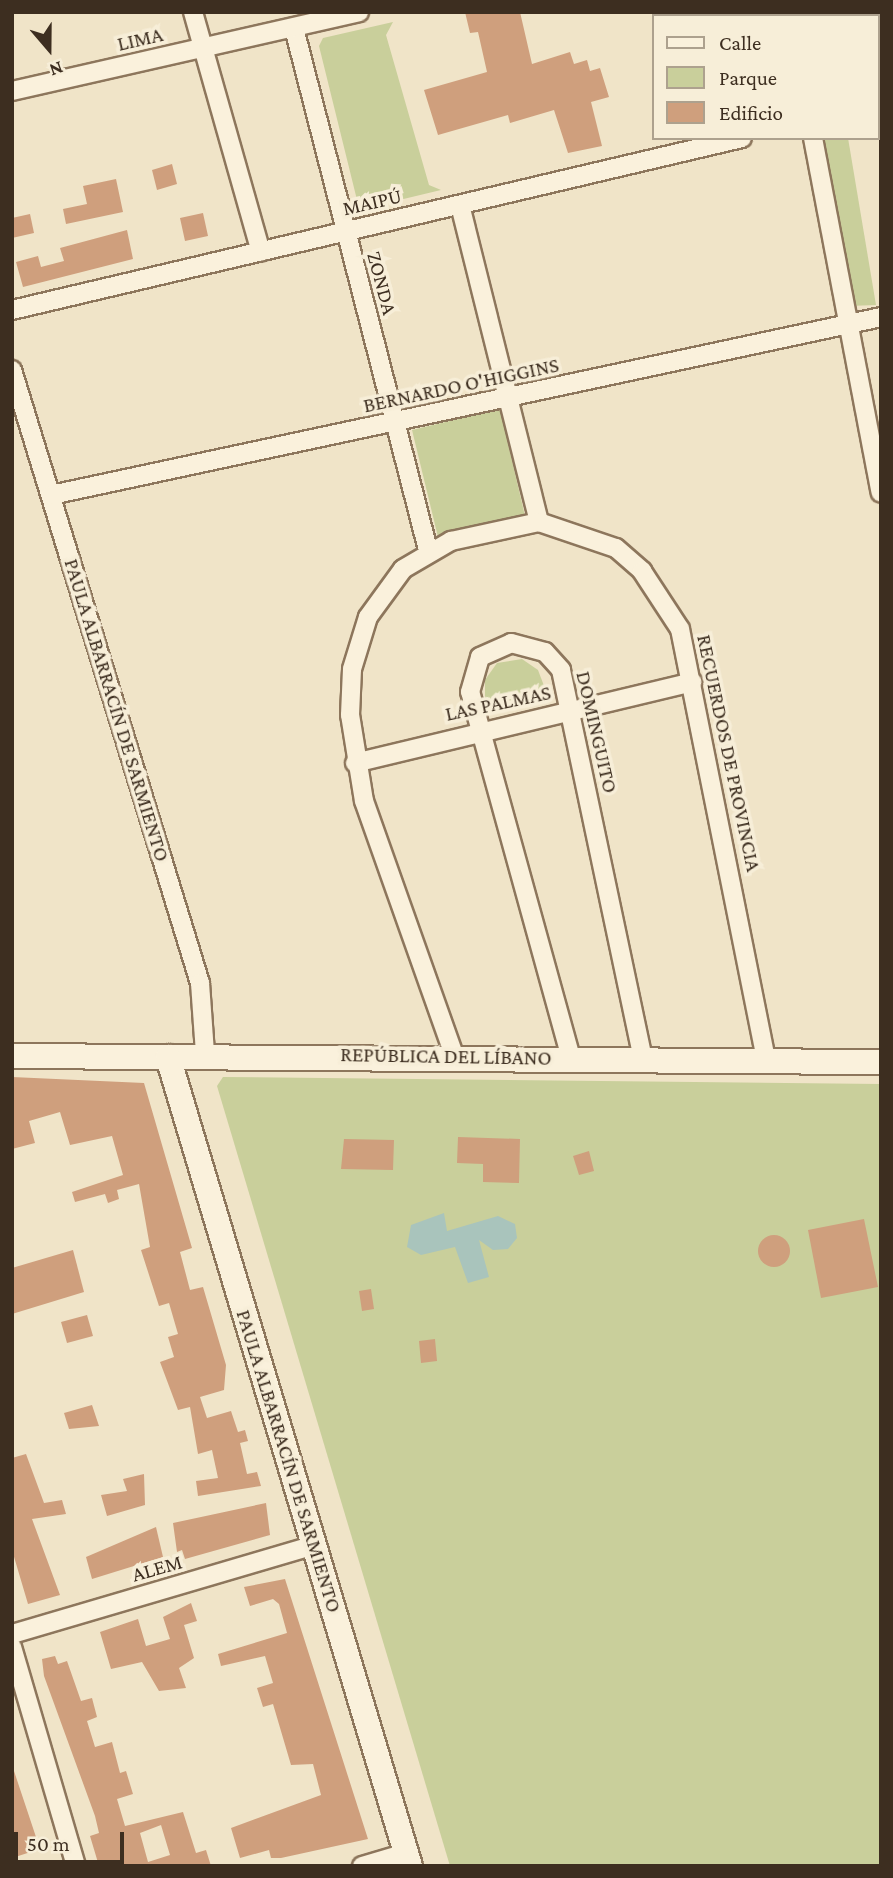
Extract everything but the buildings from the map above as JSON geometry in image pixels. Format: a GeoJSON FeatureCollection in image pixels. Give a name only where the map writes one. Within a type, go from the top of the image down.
{"type":"FeatureCollection","features":[{"type":"Feature","properties":{"kind":"main road","name":"REPÚBLICA DEL LÍBANO"},"geometry":{"type":"LineString","coordinates":[[12,1056],[168,1057],[205,1053],[881,1062]]}},
{"type":"Feature","properties":{"kind":"main road","name":"PAULA ALBARRACÍN DE SARMIENTO"},"geometry":{"type":"LineString","coordinates":[[168,1057],[408,1859]]}},
{"type":"Feature","properties":{"kind":"street"},"geometry":{"type":"LineString","coordinates":[[193,12],[261,252]]}},
{"type":"Feature","properties":{"kind":"street","name":"LIMA"},"geometry":{"type":"LineString","coordinates":[[12,92],[204,48],[304,21],[359,12]]}},
{"type":"Feature","properties":{"kind":"street","name":"ZONDA"},"geometry":{"type":"LineString","coordinates":[[304,21],[345,232],[428,550]]}},
{"type":"Feature","properties":{"kind":"street","name":"MAIPÚ"},"geometry":{"type":"LineString","coordinates":[[12,310],[734,140]]}},
{"type":"Feature","properties":{"kind":"street"},"geometry":{"type":"LineString","coordinates":[[813,140],[881,494]]}},
{"type":"Feature","properties":{"kind":"street"},"geometry":{"type":"LineString","coordinates":[[454,1055],[355,763],[350,692],[357,645],[383,592],[428,550],[539,522],[460,205]]}},
{"type":"Feature","properties":{"kind":"street","name":"BERNARDO O'HIGGINS"},"geometry":{"type":"LineString","coordinates":[[51,495],[881,317]]}},
{"type":"Feature","properties":{"kind":"street","name":"PAULA ALBARRACÍN DE SARMIENTO"},"geometry":{"type":"LineString","coordinates":[[12,370],[200,983],[205,1053]]}},
{"type":"Feature","properties":{"kind":"street","name":"RECUERDOS DE PROVINCIA"},"geometry":{"type":"LineString","coordinates":[[539,522],[616,548],[642,571],[680,629],[766,1060]]}},
{"type":"Feature","properties":{"kind":"street","name":"DOMINGUITO"},"geometry":{"type":"LineString","coordinates":[[571,1058],[479,729],[470,675],[480,657],[511,643],[530,645],[554,660],[571,711],[643,1059]]}},
{"type":"Feature","properties":{"kind":"street","name":"LAS PALMAS"},"geometry":{"type":"LineString","coordinates":[[355,763],[479,729],[571,711],[692,682]]}},
{"type":"Feature","properties":{"kind":"street","name":"ALEM"},"geometry":{"type":"LineString","coordinates":[[12,1634],[314,1545]]}},
{"type":"Feature","properties":{"kind":"street"},"geometry":{"type":"LineString","coordinates":[[12,1647],[76,1866]]}},
{"type":"Feature","properties":{"kind":"street"},"geometry":{"type":"LineString","coordinates":[[362,1866],[408,1859]]}},
{"type":"Feature","properties":{"kind":"green space"},"geometry":{"type":"Polygon","coordinates":[[[393,22],[386,35],[429,185],[441,190],[366,208],[358,204],[319,46],[323,38],[393,22]]]}},
{"type":"Feature","properties":{"kind":"green space"},"geometry":{"type":"Polygon","coordinates":[[[819,140],[848,140],[876,305],[849,306],[819,140]]]}},
{"type":"Feature","properties":{"kind":"green space"},"geometry":{"type":"Polygon","coordinates":[[[500,409],[525,516],[438,537],[412,430],[500,409]]]}},
{"type":"Feature","properties":{"kind":"green space"},"geometry":{"type":"Polygon","coordinates":[[[522,659],[538,670],[549,699],[485,712],[485,680],[497,663],[522,659]]]}},
{"type":"Feature","properties":{"kind":"green space"},"geometry":{"type":"Polygon","coordinates":[[[223,1077],[881,1084],[881,1866],[450,1866],[217,1086],[223,1077]]]}},
{"type":"Feature","properties":{"kind":"water"},"geometry":{"type":"Polygon","coordinates":[[[444,1213],[447,1231],[498,1216],[515,1224],[517,1238],[508,1249],[493,1250],[479,1240],[489,1277],[468,1283],[455,1247],[421,1255],[407,1247],[411,1225],[444,1213]]]}}]}
